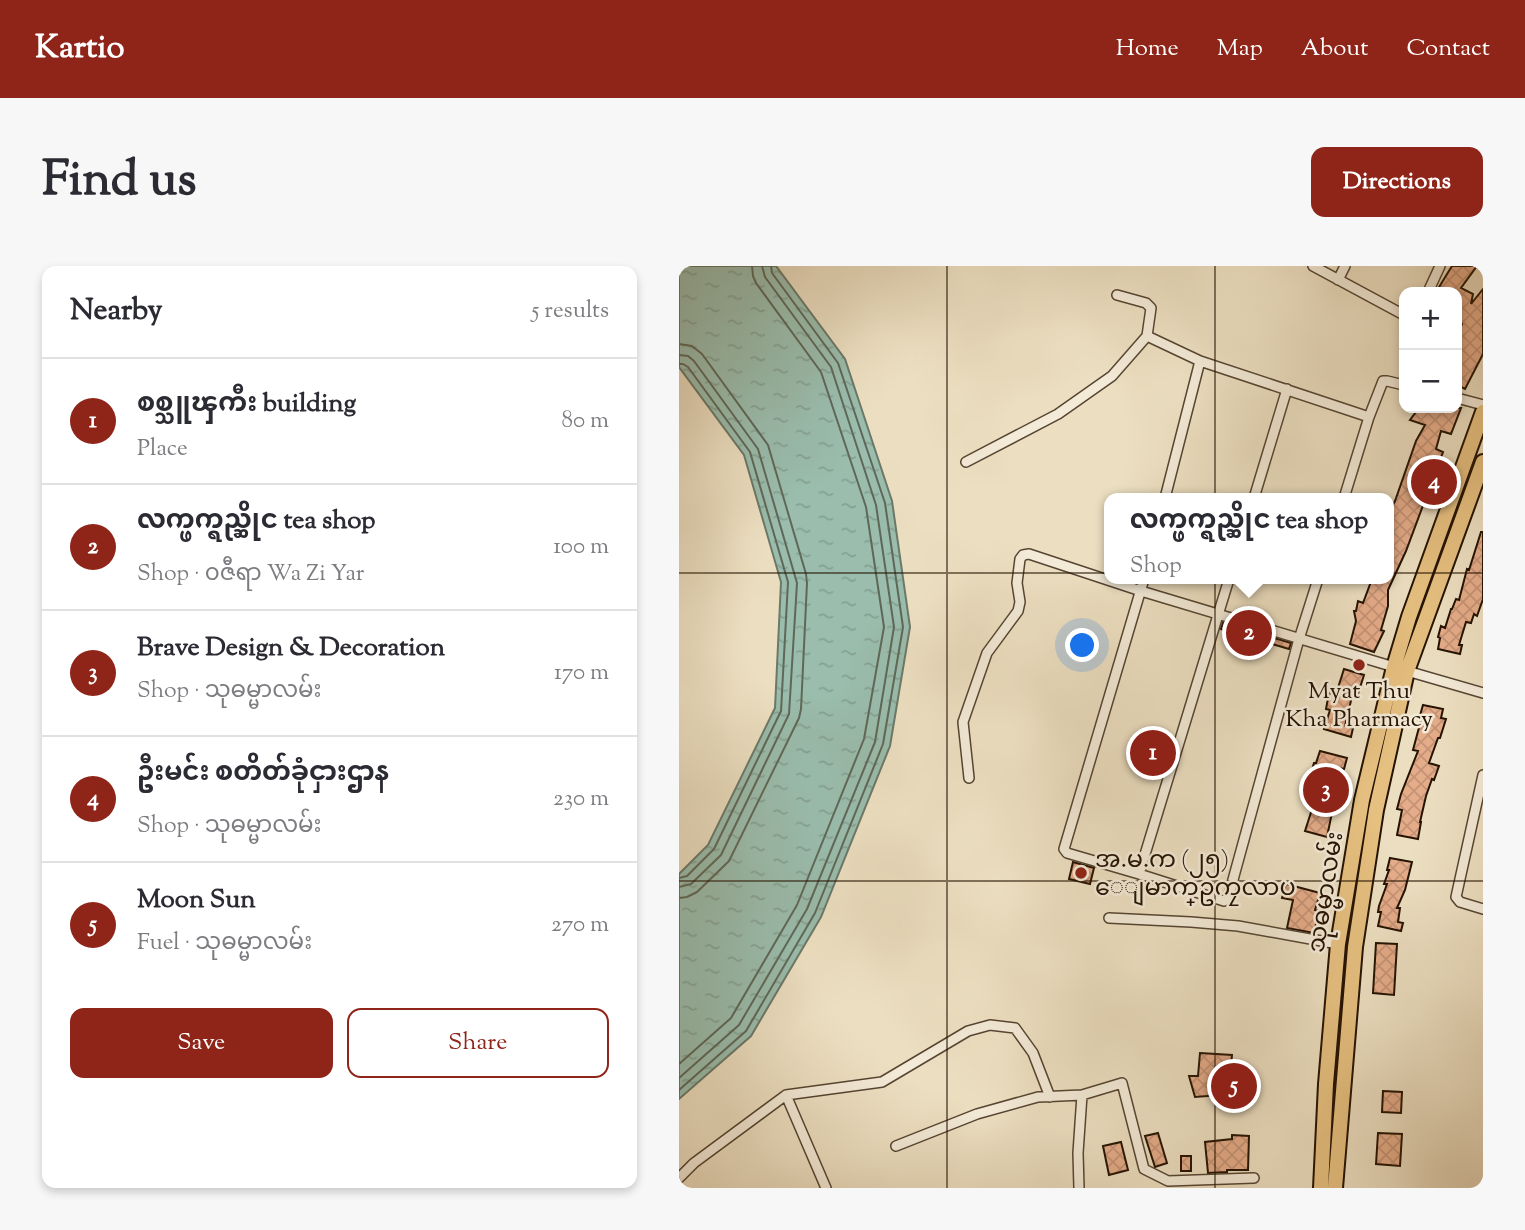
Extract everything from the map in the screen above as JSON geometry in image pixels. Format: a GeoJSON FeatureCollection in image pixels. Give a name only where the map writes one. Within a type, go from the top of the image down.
{"type":"FeatureCollection","features":[{"type":"Feature","properties":{"kind":"main road","name":"သုဓမ္မာလမ်း"},"geometry":{"type":"LineString","coordinates":[[1321,1188],[1328,1172],[1345,1069],[1355,947],[1409,617],[1483,412]]}},
{"type":"Feature","properties":{"kind":"main road","name":"သုဓမ္မာလမ်း"},"geometry":{"type":"LineString","coordinates":[[1335,1188],[1328,1172],[1327,1066],[1338,944],[1362,800],[1401,669],[1483,462]]}},
{"type":"Feature","properties":{"kind":"main road"},"geometry":{"type":"LineString","coordinates":[[1313,1188],[1328,1172],[1341,1188]]}},
{"type":"Feature","properties":{"kind":"street"},"geometry":{"type":"LineString","coordinates":[[1313,266],[1399,311]]}},
{"type":"Feature","properties":{"kind":"street"},"geometry":{"type":"LineString","coordinates":[[1338,280],[1345,266]]}},
{"type":"Feature","properties":{"kind":"street"},"geometry":{"type":"LineString","coordinates":[[1430,287],[1440,266]]}},
{"type":"Feature","properties":{"kind":"street"},"geometry":{"type":"LineString","coordinates":[[966,462],[1058,414],[1112,376],[1147,336],[1151,308],[1146,303],[1117,295]]}},
{"type":"Feature","properties":{"kind":"street"},"geometry":{"type":"LineString","coordinates":[[1147,336],[1200,361],[1370,417]]}},
{"type":"Feature","properties":{"kind":"street"},"geometry":{"type":"LineString","coordinates":[[1166,493],[1200,361]]}},
{"type":"Feature","properties":{"kind":"street"},"geometry":{"type":"LineString","coordinates":[[1346,493],[1383,381],[1399,384]]}},
{"type":"Feature","properties":{"kind":"street"},"geometry":{"type":"LineString","coordinates":[[1256,493],[1287,389]]}},
{"type":"Feature","properties":{"kind":"street"},"geometry":{"type":"LineString","coordinates":[[1462,399],[1483,405]]}},
{"type":"Feature","properties":{"kind":"street"},"geometry":{"type":"LineString","coordinates":[[968,778],[963,722],[987,653],[1018,611],[1020,559],[1029,554],[1104,579]]}},
{"type":"Feature","properties":{"kind":"street"},"geometry":{"type":"LineString","coordinates":[[1120,584],[1483,693]]}},
{"type":"Feature","properties":{"kind":"street"},"geometry":{"type":"LineString","coordinates":[[1143,584],[1064,849],[1067,853],[1224,901],[1228,898],[1316,584]]}},
{"type":"Feature","properties":{"kind":"street"},"geometry":{"type":"LineString","coordinates":[[1139,874],[1227,584]]}},
{"type":"Feature","properties":{"kind":"street"},"geometry":{"type":"LineString","coordinates":[[1483,775],[1456,897],[1460,902],[1483,909]]}},
{"type":"Feature","properties":{"kind":"street"},"geometry":{"type":"LineString","coordinates":[[1108,918],[1238,926],[1338,944]]}},
{"type":"Feature","properties":{"kind":"street"},"geometry":{"type":"LineString","coordinates":[[679,1178],[694,1163],[786,1095],[882,1082],[968,1031],[990,1025],[1014,1028],[1033,1053],[1050,1097]]}},
{"type":"Feature","properties":{"kind":"street"},"geometry":{"type":"LineString","coordinates":[[896,1146],[977,1114],[1038,1097],[1081,1095],[1122,1083],[1144,1169],[1167,1184],[1254,1178]]}},
{"type":"Feature","properties":{"kind":"street"},"geometry":{"type":"LineString","coordinates":[[786,1095],[827,1188]]}},
{"type":"Feature","properties":{"kind":"street"},"geometry":{"type":"LineString","coordinates":[[1079,1188],[1081,1095]]}},
{"type":"Feature","properties":{"kind":"water"},"geometry":{"type":"Polygon","coordinates":[[[679,266],[776,266],[845,359],[892,501],[910,627],[890,746],[821,917],[751,1036],[679,1099],[679,874],[708,845],[775,708],[781,582],[744,455],[679,367],[679,266]]]}},
{"type":"Feature","properties":{"kind":"building"},"geometry":{"type":"Polygon","coordinates":[[[1452,266],[1477,266],[1462,287],[1439,287],[1452,266]]]}},
{"type":"Feature","properties":{"kind":"building"},"geometry":{"type":"Polygon","coordinates":[[[1462,288],[1473,294],[1471,304],[1483,289],[1483,354],[1465,389],[1462,388],[1462,288]]]}},
{"type":"Feature","properties":{"kind":"building"},"geometry":{"type":"Polygon","coordinates":[[[1415,413],[1459,413],[1451,434],[1441,431],[1436,449],[1443,452],[1394,577],[1394,503],[1416,441],[1425,425],[1410,420],[1415,413]]]}},
{"type":"Feature","properties":{"kind":"building"},"geometry":{"type":"Polygon","coordinates":[[[1481,532],[1483,599],[1477,616],[1474,614],[1471,623],[1466,622],[1459,645],[1462,645],[1460,654],[1438,649],[1441,626],[1445,628],[1456,599],[1459,600],[1481,532]]]}},
{"type":"Feature","properties":{"kind":"building"},"geometry":{"type":"Polygon","coordinates":[[[1370,584],[1391,584],[1381,630],[1384,631],[1374,652],[1350,644],[1356,621],[1354,611],[1358,601],[1363,603],[1370,584]]]}},
{"type":"Feature","properties":{"kind":"building"},"geometry":{"type":"Polygon","coordinates":[[[1223,623],[1291,643],[1289,649],[1239,635],[1229,639],[1232,632],[1221,629],[1223,623]]]}},
{"type":"Feature","properties":{"kind":"building"},"geometry":{"type":"Polygon","coordinates":[[[1344,669],[1364,675],[1358,694],[1353,692],[1345,726],[1353,728],[1351,737],[1324,729],[1330,710],[1326,709],[1329,693],[1336,694],[1344,669]]]}},
{"type":"Feature","properties":{"kind":"building"},"geometry":{"type":"Polygon","coordinates":[[[1423,705],[1443,709],[1441,718],[1446,719],[1429,763],[1439,766],[1426,796],[1418,839],[1397,835],[1402,810],[1397,809],[1418,751],[1413,750],[1423,705]]]}},
{"type":"Feature","properties":{"kind":"building"},"geometry":{"type":"Polygon","coordinates":[[[1143,745],[1168,750],[1166,761],[1137,755],[1143,745]]]}},
{"type":"Feature","properties":{"kind":"building"},"geometry":{"type":"Polygon","coordinates":[[[1320,751],[1347,758],[1344,769],[1339,768],[1334,786],[1340,788],[1337,799],[1335,798],[1327,837],[1305,831],[1314,803],[1311,803],[1314,793],[1309,792],[1312,780],[1309,779],[1320,751]]]}},
{"type":"Feature","properties":{"kind":"building"},"geometry":{"type":"Polygon","coordinates":[[[1390,858],[1412,862],[1397,908],[1400,908],[1398,922],[1403,923],[1401,931],[1378,926],[1381,912],[1378,912],[1379,906],[1387,884],[1384,884],[1390,858]]]}},
{"type":"Feature","properties":{"kind":"building","name":"အ.မ.က (၂၅) ေျမာက္ဥကၠလာပ"},"geometry":{"type":"Polygon","coordinates":[[[1073,862],[1094,868],[1090,884],[1069,879],[1073,862]]]}},
{"type":"Feature","properties":{"kind":"building"},"geometry":{"type":"Polygon","coordinates":[[[1286,884],[1320,893],[1315,910],[1319,911],[1314,933],[1287,928],[1293,900],[1282,898],[1286,884]]]}},
{"type":"Feature","properties":{"kind":"building"},"geometry":{"type":"Polygon","coordinates":[[[1376,943],[1397,944],[1394,995],[1373,993],[1376,943]]]}},
{"type":"Feature","properties":{"kind":"building"},"geometry":{"type":"Polygon","coordinates":[[[1200,1053],[1232,1055],[1230,1076],[1242,1077],[1241,1094],[1233,1094],[1233,1108],[1220,1107],[1220,1095],[1195,1097],[1189,1076],[1198,1076],[1200,1053]]]}},
{"type":"Feature","properties":{"kind":"building"},"geometry":{"type":"Polygon","coordinates":[[[1383,1091],[1402,1092],[1401,1113],[1382,1112],[1383,1091]]]}},
{"type":"Feature","properties":{"kind":"building"},"geometry":{"type":"Polygon","coordinates":[[[1158,1133],[1167,1163],[1155,1167],[1145,1136],[1158,1133]]]}},
{"type":"Feature","properties":{"kind":"building"},"geometry":{"type":"Polygon","coordinates":[[[1378,1133],[1402,1134],[1400,1166],[1376,1164],[1378,1133]]]}},
{"type":"Feature","properties":{"kind":"building"},"geometry":{"type":"Polygon","coordinates":[[[1232,1135],[1249,1136],[1248,1170],[1208,1173],[1205,1142],[1232,1139],[1232,1135]]]}},
{"type":"Feature","properties":{"kind":"building"},"geometry":{"type":"Polygon","coordinates":[[[1121,1142],[1128,1170],[1109,1175],[1103,1146],[1121,1142]]]}},
{"type":"Feature","properties":{"kind":"building"},"geometry":{"type":"Polygon","coordinates":[[[1181,1156],[1191,1156],[1191,1171],[1181,1171],[1181,1156]]]}},
{"type":"Feature","properties":{"kind":"place","name":"ဦးမင်း စတိတ်ခုံငှားဌာန"},"geometry":{"type":"Point","coordinates":[1434,482]}},
{"type":"Feature","properties":{"kind":"place","name":"လက္ဖက္ရည္ဆိုင tea shop"},"geometry":{"type":"Point","coordinates":[1249,633]}},
{"type":"Feature","properties":{"kind":"place","name":"Myat Thu Kha Pharmacy"},"geometry":{"type":"Point","coordinates":[1359,665]}},
{"type":"Feature","properties":{"kind":"place","name":"စစ္သူၾကီး building"},"geometry":{"type":"Point","coordinates":[1153,753]}},
{"type":"Feature","properties":{"kind":"place","name":"Brave Design & Decoration"},"geometry":{"type":"Point","coordinates":[1326,790]}},
{"type":"Feature","properties":{"kind":"place","name":"အ.မ.က (၂၅) ေျမာက္ဥကၠလာပ"},"geometry":{"type":"Point","coordinates":[1081,873]}},
{"type":"Feature","properties":{"kind":"place","name":"Moon Sun"},"geometry":{"type":"Point","coordinates":[1234,1086]}}]}
